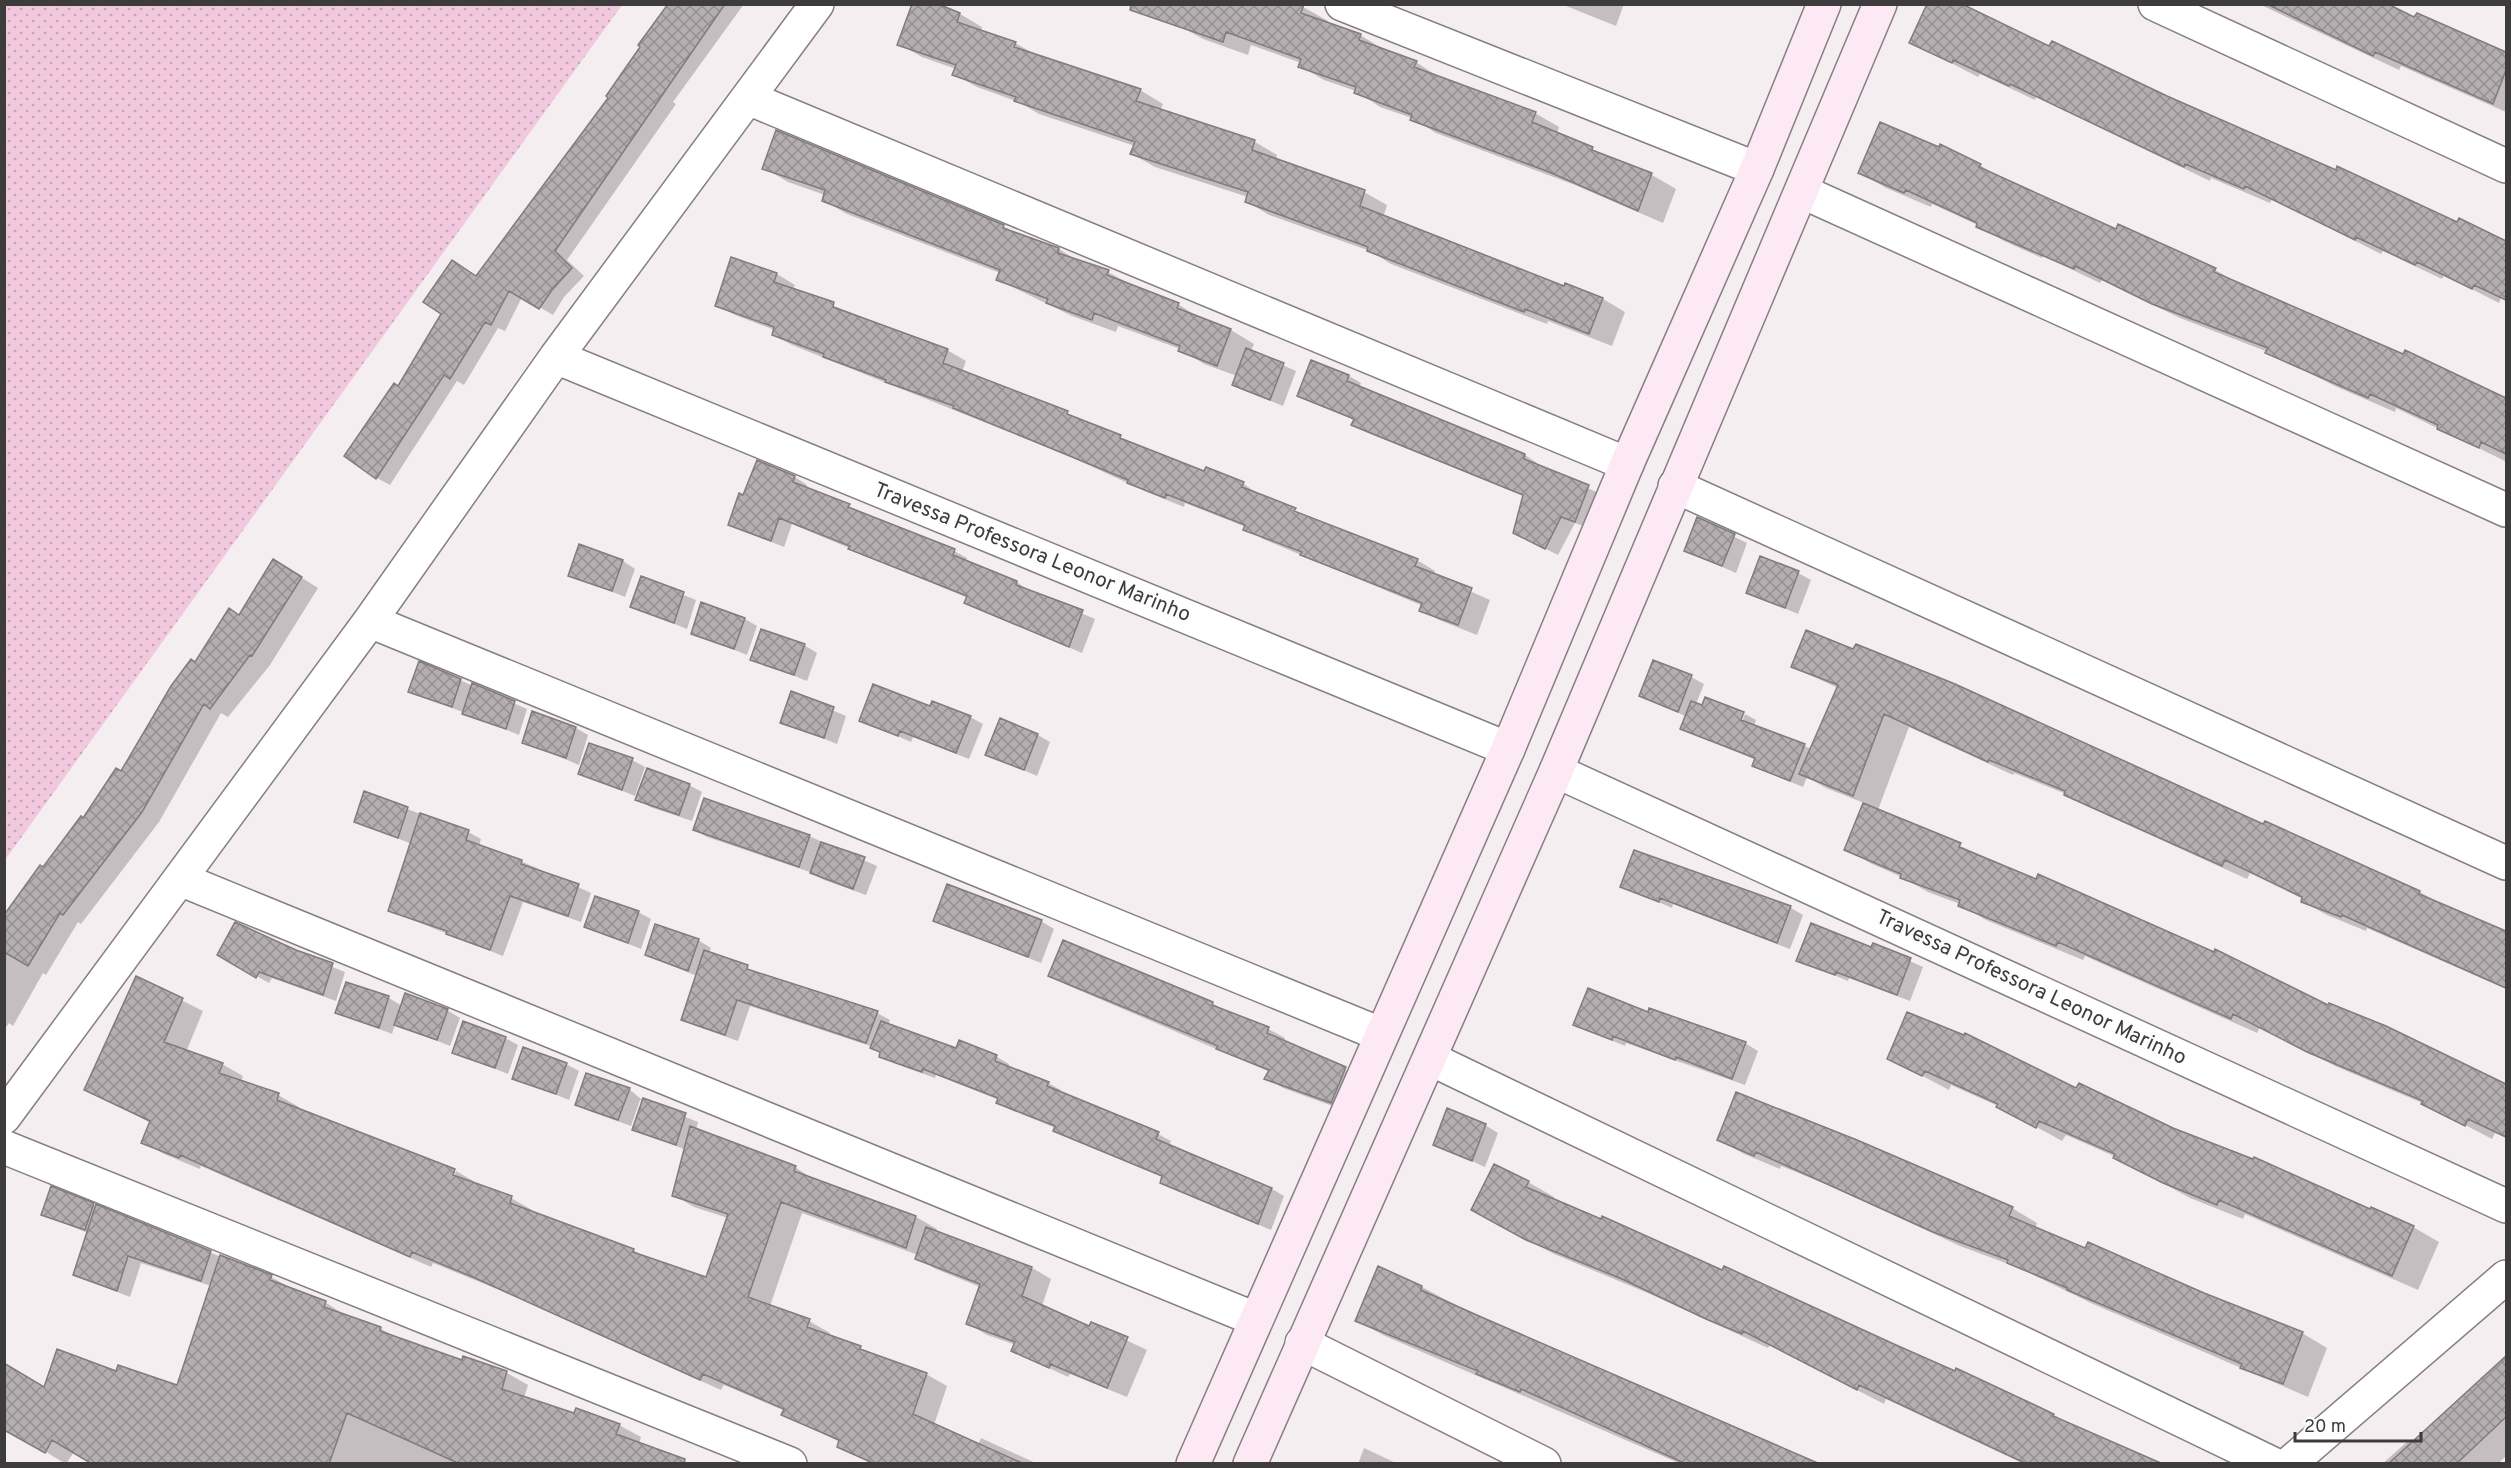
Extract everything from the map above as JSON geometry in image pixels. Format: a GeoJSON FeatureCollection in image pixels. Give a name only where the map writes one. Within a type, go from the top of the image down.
{"type":"FeatureCollection","features":[{"type":"Feature","properties":{"kind":"street"},"geometry":{"type":"LineString","coordinates":[[4,1117],[370,621],[556,357],[817,4]]}},
{"type":"Feature","properties":{"kind":"street"},"geometry":{"type":"LineString","coordinates":[[1342,4],[1757,169]]}},
{"type":"Feature","properties":{"kind":"street"},"geometry":{"type":"LineString","coordinates":[[1193,1464],[1380,1034],[1508,749],[1627,464],[1757,169],[1824,4]]}},
{"type":"Feature","properties":{"kind":"street"},"geometry":{"type":"LineString","coordinates":[[1250,1464],[1302,1343],[1431,1059],[1556,771],[1803,192],[1880,4]]}},
{"type":"Feature","properties":{"kind":"street"},"geometry":{"type":"LineString","coordinates":[[2156,4],[2506,166]]}},
{"type":"Feature","properties":{"kind":"street"},"geometry":{"type":"LineString","coordinates":[[748,98],[1627,464]]}},
{"type":"Feature","properties":{"kind":"street"},"geometry":{"type":"LineString","coordinates":[[1803,192],[2506,510]]}},
{"type":"Feature","properties":{"kind":"street","name":"Travessa Professora Leonor Marinho"},"geometry":{"type":"LineString","coordinates":[[556,357],[1508,749]]}},
{"type":"Feature","properties":{"kind":"street"},"geometry":{"type":"LineString","coordinates":[[1676,486],[2506,863]]}},
{"type":"Feature","properties":{"kind":"street"},"geometry":{"type":"LineString","coordinates":[[370,621],[1380,1034]]}},
{"type":"Feature","properties":{"kind":"street","name":"Travessa Professora Leonor Marinho"},"geometry":{"type":"LineString","coordinates":[[1556,771],[2506,1206]]}},
{"type":"Feature","properties":{"kind":"street"},"geometry":{"type":"LineString","coordinates":[[180,879],[1255,1319]]}},
{"type":"Feature","properties":{"kind":"street"},"geometry":{"type":"LineString","coordinates":[[1431,1059],[2273,1464]]}},
{"type":"Feature","properties":{"kind":"street"},"geometry":{"type":"LineString","coordinates":[[4,1147],[790,1464]]}},
{"type":"Feature","properties":{"kind":"street"},"geometry":{"type":"LineString","coordinates":[[2289,1464],[2506,1277]]}},
{"type":"Feature","properties":{"kind":"street"},"geometry":{"type":"LineString","coordinates":[[1302,1343],[1544,1464]]}},
{"type":"Feature","properties":{"kind":"shaded area"},"geometry":{"type":"Polygon","coordinates":[[[4,5],[622,5],[5,860],[4,5]]]}},
{"type":"Feature","properties":{"kind":"building"},"geometry":{"type":"Polygon","coordinates":[[[668,4],[725,4],[555,251],[572,268],[539,309],[509,291],[491,325],[485,322],[450,379],[444,375],[376,479],[344,456],[394,383],[398,386],[441,314],[423,302],[452,260],[476,276],[608,98],[606,96],[640,47],[638,45],[668,4]]]}},
{"type":"Feature","properties":{"kind":"building"},"geometry":{"type":"Polygon","coordinates":[[[912,4],[938,4],[960,13],[957,22],[1016,42],[1014,47],[1141,89],[1136,101],[1255,140],[1252,150],[1365,190],[1360,206],[1564,286],[1565,283],[1603,298],[1589,334],[1525,309],[1524,312],[1367,251],[1368,247],[1245,202],[1248,192],[1130,154],[1135,142],[1014,101],[1016,97],[952,75],[956,65],[897,45],[912,4]]]}},
{"type":"Feature","properties":{"kind":"building"},"geometry":{"type":"Polygon","coordinates":[[[1131,4],[1304,4],[1301,13],[1361,34],[1359,40],[1417,61],[1414,67],[1536,112],[1532,122],[1593,147],[1592,150],[1652,173],[1638,211],[1549,172],[1410,120],[1412,115],[1354,93],[1356,87],[1298,67],[1301,59],[1226,32],[1223,42],[1130,10],[1131,4]]]}},
{"type":"Feature","properties":{"kind":"building"},"geometry":{"type":"Polygon","coordinates":[[[1927,4],[1962,4],[2049,46],[2052,41],[2167,96],[2336,170],[2337,166],[2457,222],[2459,218],[2506,241],[2506,300],[2474,285],[2472,289],[2417,262],[2415,265],[2356,237],[2355,240],[2245,186],[2244,189],[2185,164],[2184,167],[2010,84],[2009,86],[1953,60],[1952,63],[1909,43],[1927,4]]]}},
{"type":"Feature","properties":{"kind":"building"},"geometry":{"type":"Polygon","coordinates":[[[2267,4],[2388,4],[2414,17],[2417,13],[2506,52],[2506,70],[2493,104],[2375,52],[2373,56],[2267,4]]]}},
{"type":"Feature","properties":{"kind":"building"},"geometry":{"type":"Polygon","coordinates":[[[1880,122],[1939,147],[1940,144],[1981,164],[1979,167],[2116,229],[2118,224],[2216,268],[2214,272],[2403,354],[2405,350],[2506,398],[2506,454],[2481,442],[2479,448],[2437,429],[2438,425],[2370,394],[2368,398],[2265,353],[2268,348],[2152,304],[2075,266],[2074,269],[1976,227],[1977,223],[1906,190],[1904,193],[1858,173],[1880,122]]]}},
{"type":"Feature","properties":{"kind":"building"},"geometry":{"type":"Polygon","coordinates":[[[776,130],[1004,225],[1003,228],[1059,248],[1058,253],[1109,270],[1107,275],[1179,303],[1177,308],[1231,329],[1217,366],[1178,351],[1180,346],[1094,313],[1092,320],[1046,303],[1048,299],[996,280],[1000,270],[822,201],[825,190],[762,169],[776,130]]]}},
{"type":"Feature","properties":{"kind":"building"},"geometry":{"type":"Polygon","coordinates":[[[731,257],[777,273],[774,282],[834,302],[833,307],[948,349],[943,363],[1068,411],[1067,414],[1121,435],[1120,438],[1204,471],[1206,467],[1244,482],[1242,487],[1296,508],[1294,511],[1418,559],[1415,566],[1472,588],[1458,625],[1419,611],[1422,603],[1300,555],[1302,552],[1243,530],[1245,525],[1166,494],[1165,498],[1127,483],[1128,480],[953,408],[954,406],[885,382],[886,380],[823,357],[824,354],[772,335],[774,327],[715,306],[731,257]]]}},
{"type":"Feature","properties":{"kind":"building"},"geometry":{"type":"Polygon","coordinates":[[[1246,348],[1284,363],[1270,400],[1232,385],[1246,348]]]}},
{"type":"Feature","properties":{"kind":"building"},"geometry":{"type":"Polygon","coordinates":[[[1311,360],[1349,375],[1347,381],[1525,454],[1524,459],[1589,485],[1575,522],[1561,517],[1545,549],[1513,533],[1523,495],[1351,425],[1354,419],[1297,396],[1311,360]]]}},
{"type":"Feature","properties":{"kind":"building"},"geometry":{"type":"Polygon","coordinates":[[[757,460],[795,476],[793,482],[850,504],[848,507],[955,549],[953,555],[1017,581],[1016,585],[1083,610],[1069,647],[964,603],[967,596],[848,549],[850,546],[779,518],[771,541],[728,525],[739,493],[743,495],[757,460]]]}},
{"type":"Feature","properties":{"kind":"building"},"geometry":{"type":"Polygon","coordinates":[[[1697,517],[1735,534],[1722,566],[1684,551],[1697,517]]]}},
{"type":"Feature","properties":{"kind":"building"},"geometry":{"type":"Polygon","coordinates":[[[579,544],[623,560],[612,591],[568,576],[579,544]]]}},
{"type":"Feature","properties":{"kind":"building"},"geometry":{"type":"Polygon","coordinates":[[[1760,556],[1799,571],[1785,608],[1746,593],[1760,556]]]}},
{"type":"Feature","properties":{"kind":"building"},"geometry":{"type":"Polygon","coordinates":[[[273,559],[302,577],[252,656],[250,655],[210,709],[204,704],[142,812],[63,915],[60,913],[28,966],[4,952],[4,915],[40,865],[43,867],[81,816],[83,818],[116,768],[121,771],[171,686],[191,659],[195,662],[229,608],[239,615],[273,559]]]}},
{"type":"Feature","properties":{"kind":"building"},"geometry":{"type":"Polygon","coordinates":[[[641,576],[684,592],[674,623],[630,607],[641,576]]]}},
{"type":"Feature","properties":{"kind":"building"},"geometry":{"type":"Polygon","coordinates":[[[701,602],[745,618],[734,649],[691,634],[701,602]]]}},
{"type":"Feature","properties":{"kind":"building"},"geometry":{"type":"Polygon","coordinates":[[[761,629],[805,644],[794,675],[750,660],[761,629]]]}},
{"type":"Feature","properties":{"kind":"building"},"geometry":{"type":"Polygon","coordinates":[[[1806,630],[1853,649],[1856,644],[1955,684],[2263,824],[2265,821],[2420,891],[2419,894],[2506,931],[2506,988],[2342,915],[2341,917],[2301,902],[2302,897],[2225,860],[2222,866],[2064,795],[2065,791],[1989,760],[1988,762],[1884,714],[1853,796],[1799,774],[1838,685],[1791,667],[1806,630]]]}},
{"type":"Feature","properties":{"kind":"building"},"geometry":{"type":"Polygon","coordinates":[[[1653,660],[1692,675],[1678,712],[1639,696],[1653,660]]]}},
{"type":"Feature","properties":{"kind":"building"},"geometry":{"type":"Polygon","coordinates":[[[419,661],[461,679],[452,707],[408,692],[419,661]]]}},
{"type":"Feature","properties":{"kind":"building"},"geometry":{"type":"Polygon","coordinates":[[[472,683],[515,701],[506,729],[462,714],[472,683]]]}},
{"type":"Feature","properties":{"kind":"building"},"geometry":{"type":"Polygon","coordinates":[[[873,684],[930,706],[932,701],[971,716],[956,753],[900,731],[898,736],[859,721],[873,684]]]}},
{"type":"Feature","properties":{"kind":"building"},"geometry":{"type":"Polygon","coordinates":[[[791,691],[834,707],[824,738],[780,723],[791,691]]]}},
{"type":"Feature","properties":{"kind":"building"},"geometry":{"type":"Polygon","coordinates":[[[1705,697],[1744,712],[1741,720],[1805,744],[1790,781],[1752,766],[1755,758],[1680,729],[1691,701],[1702,705],[1705,697]]]}},
{"type":"Feature","properties":{"kind":"building"},"geometry":{"type":"Polygon","coordinates":[[[532,711],[576,727],[566,758],[522,743],[532,711]]]}},
{"type":"Feature","properties":{"kind":"building"},"geometry":{"type":"Polygon","coordinates":[[[1000,718],[1038,734],[1024,770],[985,755],[1000,718]]]}},
{"type":"Feature","properties":{"kind":"building"},"geometry":{"type":"Polygon","coordinates":[[[589,743],[633,758],[622,790],[578,774],[589,743]]]}},
{"type":"Feature","properties":{"kind":"building"},"geometry":{"type":"Polygon","coordinates":[[[647,768],[690,784],[679,815],[635,800],[647,768]]]}},
{"type":"Feature","properties":{"kind":"building"},"geometry":{"type":"Polygon","coordinates":[[[364,791],[408,807],[398,838],[354,822],[364,791]]]}},
{"type":"Feature","properties":{"kind":"building"},"geometry":{"type":"Polygon","coordinates":[[[704,798],[810,835],[799,867],[693,830],[704,798]]]}},
{"type":"Feature","properties":{"kind":"building"},"geometry":{"type":"Polygon","coordinates":[[[1863,803],[1961,843],[1959,847],[2036,879],[2038,874],[2214,952],[2215,949],[2328,1005],[2329,1003],[2386,1026],[2506,1084],[2506,1137],[2468,1119],[2465,1126],[2421,1104],[2423,1101],[2307,1052],[2233,1014],[2231,1019],[2058,942],[2056,946],[1958,906],[1960,900],[1900,878],[1901,874],[1844,850],[1863,803]]]}},
{"type":"Feature","properties":{"kind":"building"},"geometry":{"type":"Polygon","coordinates":[[[420,813],[469,830],[466,840],[522,860],[521,864],[579,884],[568,916],[510,896],[490,950],[446,934],[447,931],[388,911],[420,813]]]}},
{"type":"Feature","properties":{"kind":"building"},"geometry":{"type":"Polygon","coordinates":[[[821,842],[865,857],[853,889],[810,873],[821,842]]]}},
{"type":"Feature","properties":{"kind":"building"},"geometry":{"type":"Polygon","coordinates":[[[1634,850],[1791,906],[1777,943],[1660,898],[1659,902],[1620,887],[1634,850]]]}},
{"type":"Feature","properties":{"kind":"building"},"geometry":{"type":"Polygon","coordinates":[[[947,884],[1042,920],[1028,957],[933,921],[947,884]]]}},
{"type":"Feature","properties":{"kind":"building"},"geometry":{"type":"Polygon","coordinates":[[[595,896],[639,911],[628,943],[584,927],[595,896]]]}},
{"type":"Feature","properties":{"kind":"building"},"geometry":{"type":"Polygon","coordinates":[[[235,922],[296,950],[333,963],[323,995],[259,972],[256,978],[217,955],[235,922]]]}},
{"type":"Feature","properties":{"kind":"building"},"geometry":{"type":"Polygon","coordinates":[[[1811,923],[1871,947],[1873,943],[1911,958],[1897,995],[1836,972],[1835,975],[1796,961],[1811,923]]]}},
{"type":"Feature","properties":{"kind":"building"},"geometry":{"type":"Polygon","coordinates":[[[655,924],[699,939],[688,971],[645,955],[655,924]]]}},
{"type":"Feature","properties":{"kind":"building"},"geometry":{"type":"Polygon","coordinates":[[[1063,940],[1213,1002],[1212,1005],[1269,1027],[1267,1033],[1346,1067],[1331,1103],[1264,1079],[1269,1070],[1216,1049],[1218,1046],[1048,976],[1063,940]]]}},
{"type":"Feature","properties":{"kind":"building"},"geometry":{"type":"Polygon","coordinates":[[[704,950],[748,965],[747,969],[878,1011],[866,1043],[737,1000],[725,1035],[681,1020],[704,950]]]}},
{"type":"Feature","properties":{"kind":"building"},"geometry":{"type":"Polygon","coordinates":[[[136,976],[183,998],[164,1042],[223,1063],[219,1073],[279,1093],[277,1100],[455,1169],[453,1175],[512,1196],[510,1203],[634,1249],[633,1252],[706,1277],[728,1214],[672,1196],[690,1126],[796,1166],[794,1171],[916,1216],[906,1248],[781,1202],[748,1297],[810,1319],[807,1327],[927,1373],[913,1414],[1024,1464],[875,1464],[837,1447],[839,1440],[781,1415],[784,1409],[703,1374],[700,1380],[475,1278],[412,1252],[410,1257],[180,1155],[179,1158],[141,1143],[150,1121],[84,1090],[136,976]]]}},
{"type":"Feature","properties":{"kind":"building"},"geometry":{"type":"Polygon","coordinates":[[[346,982],[389,996],[379,1028],[335,1013],[346,982]]]}},
{"type":"Feature","properties":{"kind":"building"},"geometry":{"type":"Polygon","coordinates":[[[1588,988],[1648,1012],[1649,1008],[1746,1042],[1732,1079],[1676,1057],[1675,1060],[1613,1036],[1612,1040],[1573,1025],[1588,988]]]}},
{"type":"Feature","properties":{"kind":"building"},"geometry":{"type":"Polygon","coordinates":[[[405,993],[448,1009],[437,1040],[394,1025],[405,993]]]}},
{"type":"Feature","properties":{"kind":"building"},"geometry":{"type":"Polygon","coordinates":[[[1907,1012],[1964,1035],[1965,1033],[2076,1088],[2079,1083],[2173,1128],[2253,1159],[2254,1157],[2370,1209],[2371,1207],[2414,1226],[2392,1276],[2219,1200],[2217,1205],[2163,1183],[2113,1158],[2115,1154],[2039,1121],[2036,1128],[1996,1107],[1998,1104],[1925,1071],[1922,1076],[1887,1059],[1907,1012]]]}},
{"type":"Feature","properties":{"kind":"building"},"geometry":{"type":"Polygon","coordinates":[[[463,1021],[506,1037],[495,1068],[452,1053],[463,1021]]]}},
{"type":"Feature","properties":{"kind":"building"},"geometry":{"type":"Polygon","coordinates":[[[881,1021],[956,1048],[959,1040],[997,1055],[995,1061],[1049,1082],[1047,1086],[1159,1132],[1156,1139],[1272,1188],[1258,1224],[1160,1183],[1162,1176],[1053,1131],[1055,1126],[996,1103],[998,1098],[923,1069],[922,1072],[879,1057],[880,1052],[870,1048],[881,1021]]]}},
{"type":"Feature","properties":{"kind":"building"},"geometry":{"type":"Polygon","coordinates":[[[523,1047],[567,1063],[556,1094],[512,1079],[523,1047]]]}},
{"type":"Feature","properties":{"kind":"building"},"geometry":{"type":"Polygon","coordinates":[[[586,1073],[630,1088],[618,1120],[575,1105],[586,1073]]]}},
{"type":"Feature","properties":{"kind":"building"},"geometry":{"type":"Polygon","coordinates":[[[1736,1092],[1857,1140],[2013,1207],[2009,1216],[2085,1248],[2088,1242],[2204,1293],[2303,1332],[2283,1384],[2240,1368],[2242,1364],[2007,1263],[2008,1260],[1933,1232],[1756,1152],[1754,1156],[1717,1140],[1736,1092]]]}},
{"type":"Feature","properties":{"kind":"building"},"geometry":{"type":"Polygon","coordinates":[[[643,1098],[686,1113],[676,1145],[632,1130],[643,1098]]]}},
{"type":"Feature","properties":{"kind":"building"},"geometry":{"type":"Polygon","coordinates":[[[1447,1108],[1486,1124],[1472,1161],[1433,1145],[1447,1108]]]}},
{"type":"Feature","properties":{"kind":"building"},"geometry":{"type":"Polygon","coordinates":[[[1494,1164],[1529,1181],[1526,1187],[1601,1219],[1602,1216],[1722,1270],[1724,1266],[1955,1371],[1956,1368],[2054,1414],[2053,1416],[2163,1464],[2027,1464],[1859,1385],[1857,1390],[1743,1331],[1742,1334],[1706,1319],[1622,1279],[1526,1240],[1471,1210],[1494,1164]]]}},
{"type":"Feature","properties":{"kind":"building"},"geometry":{"type":"Polygon","coordinates":[[[51,1186],[94,1203],[85,1230],[41,1215],[51,1186]]]}},
{"type":"Feature","properties":{"kind":"building"},"geometry":{"type":"Polygon","coordinates":[[[96,1204],[211,1251],[201,1281],[128,1256],[117,1291],[73,1275],[96,1204]]]}},
{"type":"Feature","properties":{"kind":"building"},"geometry":{"type":"Polygon","coordinates":[[[926,1227],[1032,1267],[1022,1296],[1089,1326],[1091,1322],[1128,1337],[1107,1388],[1050,1364],[1049,1368],[1011,1351],[1015,1342],[966,1324],[980,1284],[915,1259],[926,1227]]]}},
{"type":"Feature","properties":{"kind":"building"},"geometry":{"type":"Polygon","coordinates":[[[220,1255],[272,1275],[270,1280],[326,1301],[324,1307],[381,1327],[380,1331],[462,1360],[463,1356],[507,1371],[502,1389],[574,1413],[576,1408],[620,1424],[616,1434],[685,1459],[684,1464],[460,1464],[347,1413],[329,1464],[92,1464],[52,1440],[45,1453],[4,1430],[4,1363],[44,1387],[57,1349],[116,1371],[118,1365],[177,1385],[220,1255]]]}},
{"type":"Feature","properties":{"kind":"building"},"geometry":{"type":"Polygon","coordinates":[[[1378,1266],[1422,1286],[1421,1290],[1479,1316],[1820,1464],[1686,1464],[1521,1389],[1520,1392],[1476,1374],[1478,1371],[1355,1321],[1378,1266]]]}},
{"type":"Feature","properties":{"kind":"building"},"geometry":{"type":"Polygon","coordinates":[[[2506,1356],[2506,1417],[2456,1464],[2388,1464],[2506,1356]]]}}]}
